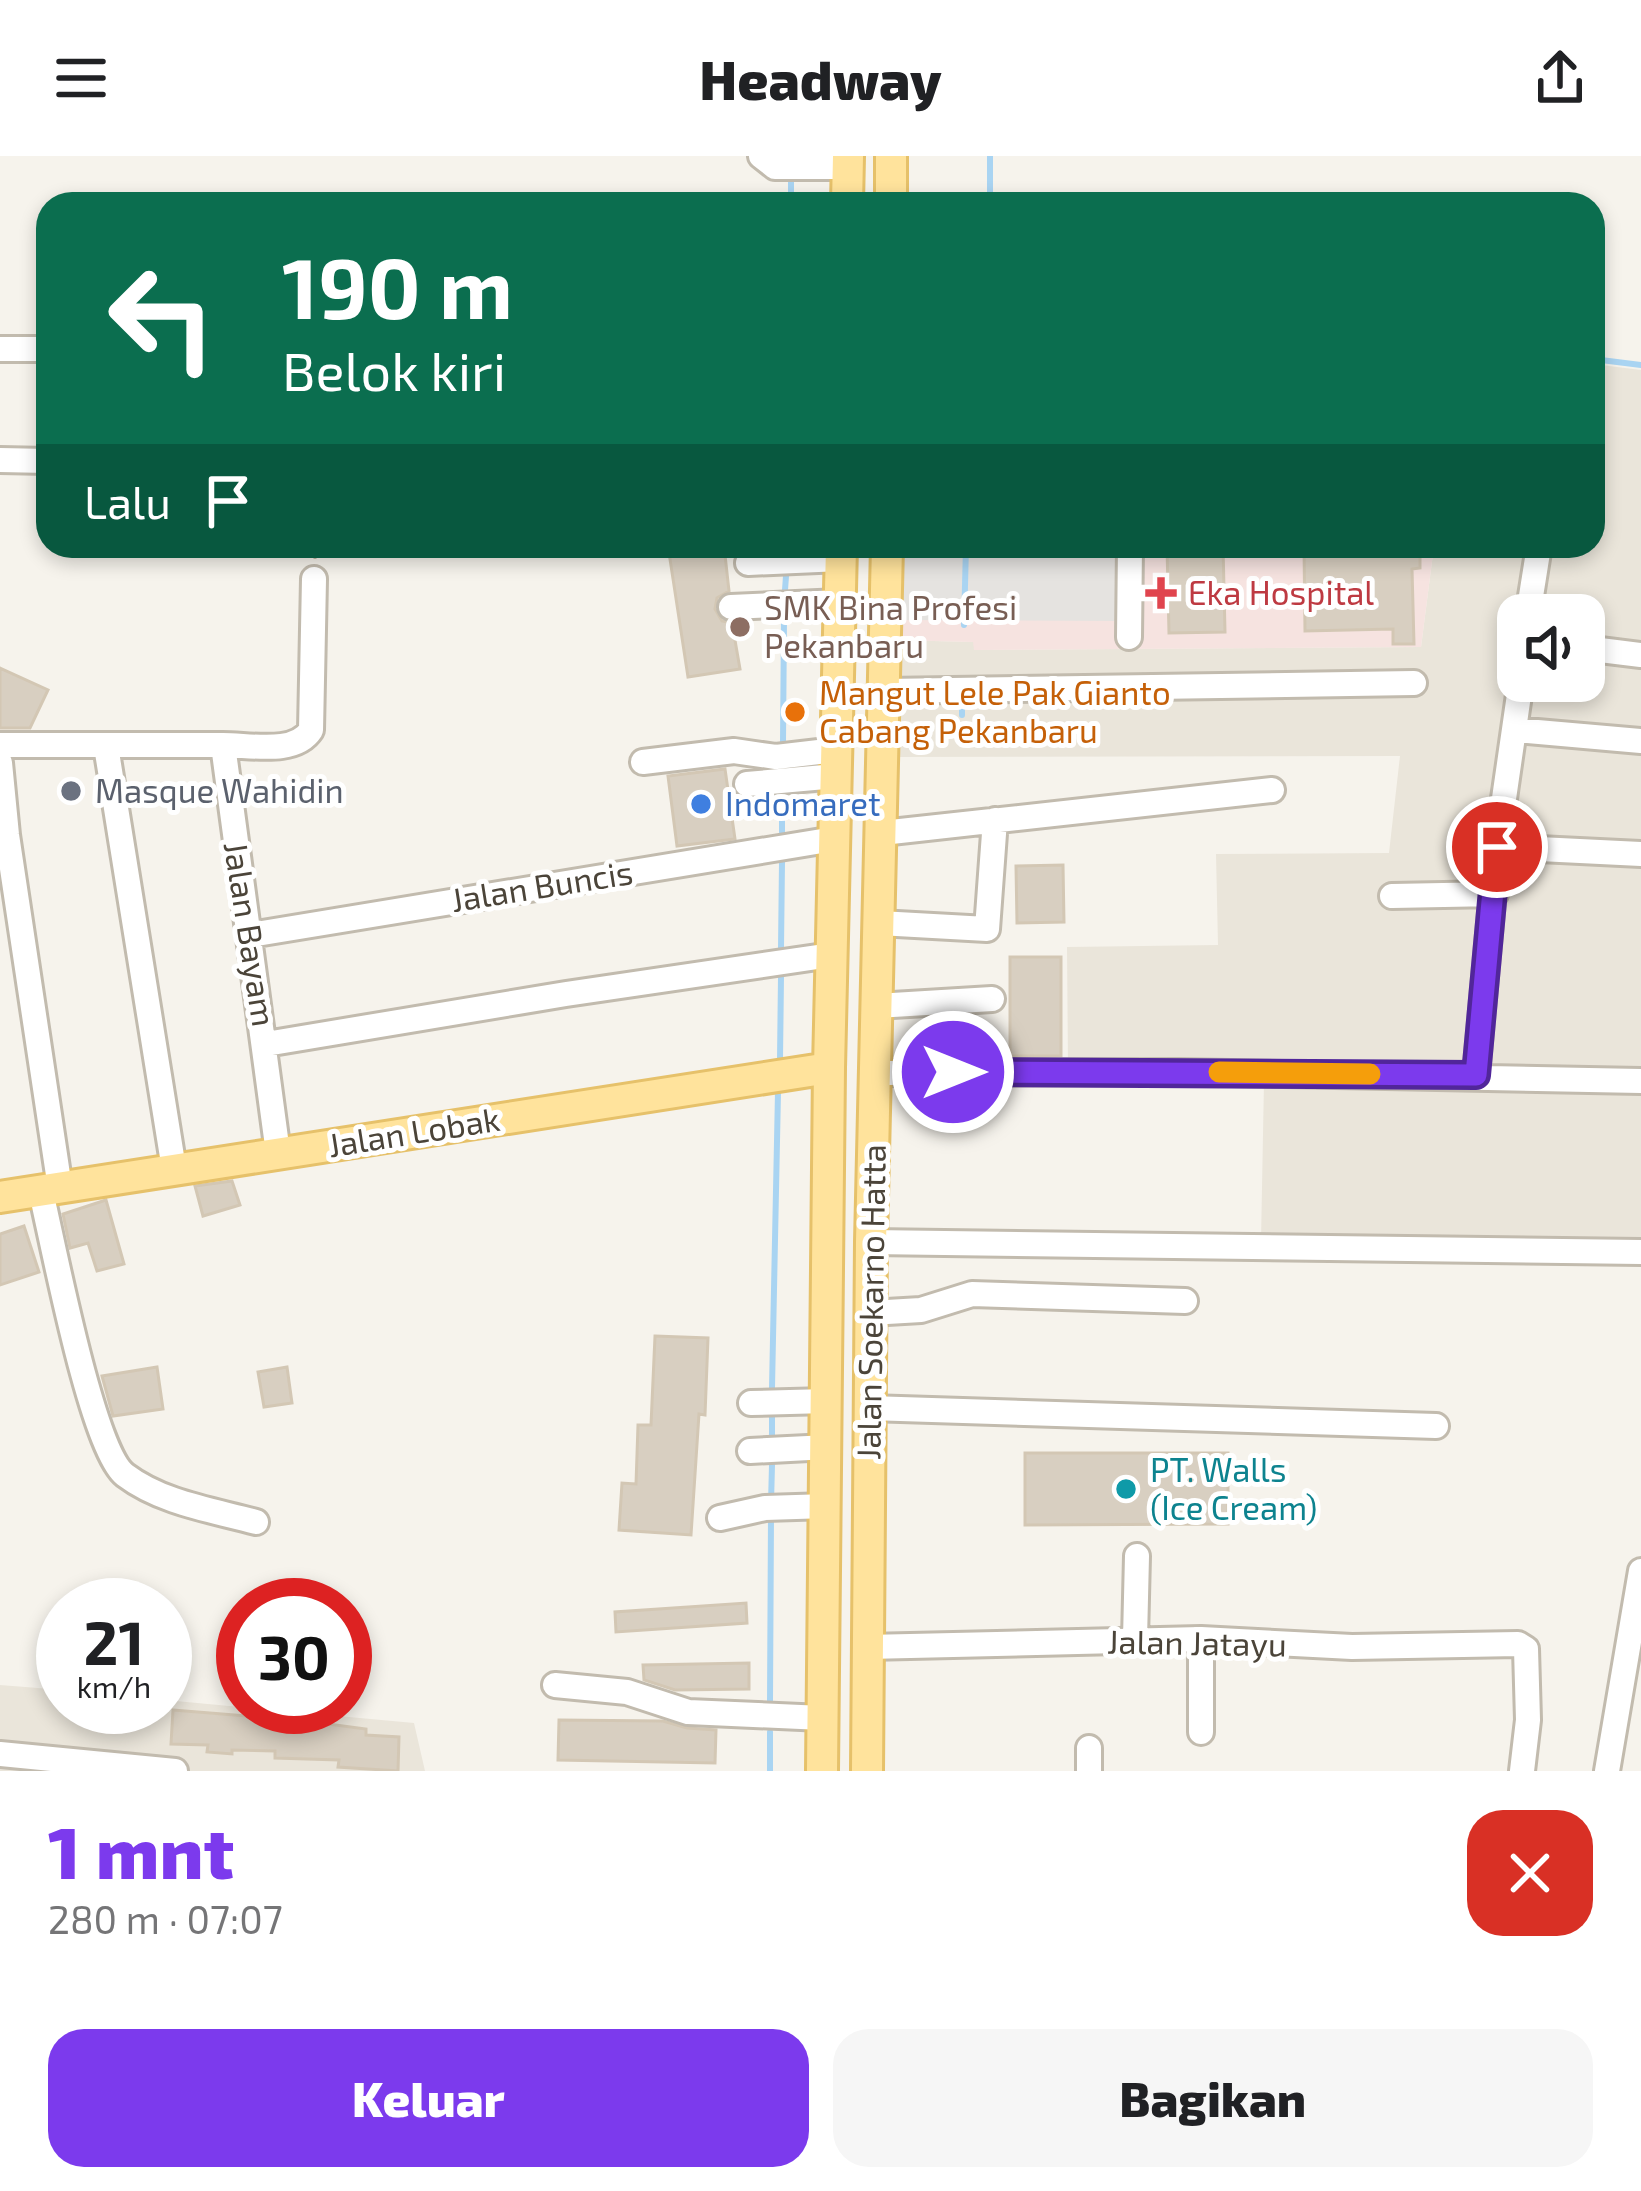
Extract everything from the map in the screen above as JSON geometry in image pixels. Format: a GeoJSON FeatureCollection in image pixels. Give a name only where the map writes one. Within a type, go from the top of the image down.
{"type":"FeatureCollection","features":[{"type":"Feature","properties":{"kind":"main road"},"geometry":{"type":"LineString","coordinates":[[891,156],[891,192]]}},
{"type":"Feature","properties":{"kind":"main road","name":"Jalan Soekarno Hatta"},"geometry":{"type":"LineString","coordinates":[[822,1771],[829,1068],[841,558]]}},
{"type":"Feature","properties":{"kind":"main road","name":"Jalan Soekarno Hatta"},"geometry":{"type":"LineString","coordinates":[[867,1771],[871,1242],[887,558]]}},
{"type":"Feature","properties":{"kind":"main road","name":"Jalan Lobak"},"geometry":{"type":"LineString","coordinates":[[0,1197],[829,1068]]}},
{"type":"Feature","properties":{"kind":"street"},"geometry":{"type":"LineString","coordinates":[[761,156],[775,167],[848,162]]}},
{"type":"Feature","properties":{"kind":"street"},"geometry":{"type":"LineString","coordinates":[[0,349],[36,349]]}},
{"type":"Feature","properties":{"kind":"street"},"geometry":{"type":"LineString","coordinates":[[0,460],[36,460]]}},
{"type":"Feature","properties":{"kind":"street"},"geometry":{"type":"LineString","coordinates":[[748,563],[790,558]]}},
{"type":"Feature","properties":{"kind":"street"},"geometry":{"type":"LineString","coordinates":[[1129,637],[1130,558]]}},
{"type":"Feature","properties":{"kind":"street"},"geometry":{"type":"LineString","coordinates":[[1531,594],[1537,558]]}},
{"type":"Feature","properties":{"kind":"street"},"geometry":{"type":"LineString","coordinates":[[0,745],[290,745],[308,737],[314,579]]}},
{"type":"Feature","properties":{"kind":"street"},"geometry":{"type":"LineString","coordinates":[[731,608],[840,602]]}},
{"type":"Feature","properties":{"kind":"street"},"geometry":{"type":"LineString","coordinates":[[1605,650],[1641,655]]}},
{"type":"Feature","properties":{"kind":"street"},"geometry":{"type":"LineString","coordinates":[[886,692],[1414,683]]}},
{"type":"Feature","properties":{"kind":"street"},"geometry":{"type":"LineString","coordinates":[[1476,1075],[1497,847],[1518,702]]}},
{"type":"Feature","properties":{"kind":"street"},"geometry":{"type":"LineString","coordinates":[[1516,730],[1641,741]]}},
{"type":"Feature","properties":{"kind":"street","name":"Jalan Bayam"},"geometry":{"type":"LineString","coordinates":[[223,745],[278,1153]]}},
{"type":"Feature","properties":{"kind":"street"},"geometry":{"type":"LineString","coordinates":[[106,746],[174,1169]]}},
{"type":"Feature","properties":{"kind":"street"},"geometry":{"type":"LineString","coordinates":[[643,762],[734,751],[836,763]]}},
{"type":"Feature","properties":{"kind":"street"},"geometry":{"type":"LineString","coordinates":[[0,763],[50,1190],[95,1414],[111,1459],[124,1474],[166,1497],[256,1522]]}},
{"type":"Feature","properties":{"kind":"street"},"geometry":{"type":"LineString","coordinates":[[747,784],[836,763]]}},
{"type":"Feature","properties":{"kind":"street"},"geometry":{"type":"LineString","coordinates":[[882,833],[1272,790]]}},
{"type":"Feature","properties":{"kind":"street"},"geometry":{"type":"LineString","coordinates":[[879,923],[987,928],[995,820]]}},
{"type":"Feature","properties":{"kind":"street","name":"Jalan Buncis"},"geometry":{"type":"LineString","coordinates":[[250,935],[834,839]]}},
{"type":"Feature","properties":{"kind":"street"},"geometry":{"type":"LineString","coordinates":[[1497,847],[1641,854]]}},
{"type":"Feature","properties":{"kind":"street"},"geometry":{"type":"LineString","coordinates":[[1392,896],[1495,895]]}},
{"type":"Feature","properties":{"kind":"street"},"geometry":{"type":"LineString","coordinates":[[266,1044],[831,955]]}},
{"type":"Feature","properties":{"kind":"street"},"geometry":{"type":"LineString","coordinates":[[876,1006],[992,999]]}},
{"type":"Feature","properties":{"kind":"street"},"geometry":{"type":"LineString","coordinates":[[953,1072],[959,1001]]}},
{"type":"Feature","properties":{"kind":"street"},"geometry":{"type":"LineString","coordinates":[[876,1073],[1476,1075],[1641,1082]]}},
{"type":"Feature","properties":{"kind":"street"},"geometry":{"type":"LineString","coordinates":[[871,1242],[1641,1252]]}},
{"type":"Feature","properties":{"kind":"street"},"geometry":{"type":"LineString","coordinates":[[870,1312],[921,1310],[972,1294],[1184,1301]]}},
{"type":"Feature","properties":{"kind":"street"},"geometry":{"type":"LineString","coordinates":[[751,1403],[827,1401]]}},
{"type":"Feature","properties":{"kind":"street"},"geometry":{"type":"LineString","coordinates":[[869,1408],[1436,1426]]}},
{"type":"Feature","properties":{"kind":"street"},"geometry":{"type":"LineString","coordinates":[[750,1451],[828,1448]]}},
{"type":"Feature","properties":{"kind":"street"},"geometry":{"type":"LineString","coordinates":[[720,1518],[777,1508],[827,1507]]}},
{"type":"Feature","properties":{"kind":"street"},"geometry":{"type":"LineString","coordinates":[[1135,1640],[1137,1556]]}},
{"type":"Feature","properties":{"kind":"street"},"geometry":{"type":"LineString","coordinates":[[1607,1771],[1641,1571]]}},
{"type":"Feature","properties":{"kind":"street"},"geometry":{"type":"LineString","coordinates":[[1201,1639],[1201,1732]]}},
{"type":"Feature","properties":{"kind":"street","name":"Jalan Jatayu"},"geometry":{"type":"LineString","coordinates":[[867,1647],[1201,1639],[1352,1647],[1518,1644],[1526,1648],[1528,1720],[1522,1771]]}},
{"type":"Feature","properties":{"kind":"street"},"geometry":{"type":"LineString","coordinates":[[555,1684],[627,1692],[688,1712],[824,1718]]}},
{"type":"Feature","properties":{"kind":"street"},"geometry":{"type":"LineString","coordinates":[[0,1754],[175,1771]]}},
{"type":"Feature","properties":{"kind":"shaded area"},"geometry":{"type":"Polygon","coordinates":[[[1605,366],[1641,370],[1641,1075],[1068,1065],[1067,947],[1218,945],[1216,854],[1389,853],[1400,756],[889,757],[893,640],[974,642],[975,650],[1421,647],[1432,558],[1605,558],[1605,366]]]}},
{"type":"Feature","properties":{"kind":"shaded area","name":"Eka Hospital"},"geometry":{"type":"Polygon","coordinates":[[[896,558],[1432,558],[1421,647],[974,650],[973,642],[893,640],[896,558]]]}},
{"type":"Feature","properties":{"kind":"shaded area"},"geometry":{"type":"Polygon","coordinates":[[[901,558],[1120,558],[1120,621],[899,620],[901,558]]]}},
{"type":"Feature","properties":{"kind":"shaded area"},"geometry":{"type":"Polygon","coordinates":[[[1264,1081],[1641,1090],[1641,1248],[1261,1241],[1264,1081]]]}},
{"type":"Feature","properties":{"kind":"shaded area"},"geometry":{"type":"Polygon","coordinates":[[[0,1685],[36,1688],[36,1734],[192,1734],[192,1702],[216,1705],[216,1734],[372,1734],[372,1719],[414,1723],[425,1771],[0,1771],[0,1685]]]}},
{"type":"Feature","properties":{"kind":"building"},"geometry":{"type":"Polygon","coordinates":[[[670,558],[725,558],[729,591],[717,598],[715,609],[722,621],[732,623],[740,669],[688,677],[670,558]]]}},
{"type":"Feature","properties":{"kind":"building"},"geometry":{"type":"Polygon","coordinates":[[[1167,558],[1223,558],[1225,632],[1169,633],[1167,558]]]}},
{"type":"Feature","properties":{"kind":"building"},"geometry":{"type":"Polygon","coordinates":[[[1304,558],[1420,558],[1420,568],[1412,569],[1414,644],[1393,644],[1393,629],[1305,631],[1304,558]]]}},
{"type":"Feature","properties":{"kind":"building"},"geometry":{"type":"Polygon","coordinates":[[[0,668],[48,690],[30,728],[0,728],[0,668]]]}},
{"type":"Feature","properties":{"kind":"building","name":"Indomaret"},"geometry":{"type":"Polygon","coordinates":[[[725,769],[735,839],[677,846],[668,776],[725,769]]]}},
{"type":"Feature","properties":{"kind":"building"},"geometry":{"type":"Polygon","coordinates":[[[1063,865],[1064,922],[1017,923],[1016,866],[1063,865]]]}},
{"type":"Feature","properties":{"kind":"building"},"geometry":{"type":"Polygon","coordinates":[[[1010,957],[1061,957],[1061,1056],[1010,1056],[1010,957]]]}},
{"type":"Feature","properties":{"kind":"building"},"geometry":{"type":"Polygon","coordinates":[[[232,1181],[240,1205],[203,1216],[195,1186],[232,1181]]]}},
{"type":"Feature","properties":{"kind":"building"},"geometry":{"type":"Polygon","coordinates":[[[106,1200],[124,1264],[97,1271],[88,1243],[70,1248],[63,1214],[106,1200]]]}},
{"type":"Feature","properties":{"kind":"building"},"geometry":{"type":"Polygon","coordinates":[[[24,1226],[39,1272],[0,1285],[0,1234],[24,1226]]]}},
{"type":"Feature","properties":{"kind":"building"},"geometry":{"type":"Polygon","coordinates":[[[655,1336],[708,1338],[705,1415],[699,1414],[691,1535],[619,1530],[622,1483],[636,1484],[638,1425],[651,1425],[655,1336]]]}},
{"type":"Feature","properties":{"kind":"building"},"geometry":{"type":"Polygon","coordinates":[[[157,1367],[163,1409],[113,1416],[102,1376],[157,1367]]]}},
{"type":"Feature","properties":{"kind":"building"},"geometry":{"type":"Polygon","coordinates":[[[287,1367],[292,1403],[264,1407],[258,1372],[287,1367]]]}},
{"type":"Feature","properties":{"kind":"building","name":"PT. Walls (Ice Cream)"},"geometry":{"type":"Polygon","coordinates":[[[1025,1453],[1228,1453],[1228,1524],[1025,1525],[1025,1453]]]}},
{"type":"Feature","properties":{"kind":"building"},"geometry":{"type":"Polygon","coordinates":[[[746,1603],[747,1623],[616,1632],[615,1612],[746,1603]]]}},
{"type":"Feature","properties":{"kind":"building"},"geometry":{"type":"Polygon","coordinates":[[[749,1663],[749,1689],[675,1690],[644,1680],[643,1665],[749,1663]]]}},
{"type":"Feature","properties":{"kind":"building"},"geometry":{"type":"Polygon","coordinates":[[[192,1712],[216,1713],[216,1734],[399,1737],[398,1771],[338,1767],[339,1760],[275,1758],[275,1751],[232,1750],[232,1754],[207,1752],[208,1745],[171,1744],[172,1734],[192,1734],[192,1712]]]}},
{"type":"Feature","properties":{"kind":"building"},"geometry":{"type":"Polygon","coordinates":[[[559,1720],[663,1721],[716,1730],[715,1763],[558,1760],[559,1720]]]}},
{"type":"Feature","properties":{"kind":"waterway"},"geometry":{"type":"LineString","coordinates":[[990,156],[990,192]]}},
{"type":"Feature","properties":{"kind":"waterway"},"geometry":{"type":"LineString","coordinates":[[791,182],[791,192]]}},
{"type":"Feature","properties":{"kind":"waterway"},"geometry":{"type":"LineString","coordinates":[[1605,360],[1641,365]]}},
{"type":"Feature","properties":{"kind":"waterway"},"geometry":{"type":"LineString","coordinates":[[964,625],[966,558]]}},
{"type":"Feature","properties":{"kind":"waterway"},"geometry":{"type":"LineString","coordinates":[[785,590],[786,576]]}},
{"type":"Feature","properties":{"kind":"waterway"},"geometry":{"type":"LineString","coordinates":[[783,742],[784,619]]}},
{"type":"Feature","properties":{"kind":"waterway"},"geometry":{"type":"LineString","coordinates":[[962,704],[962,715]]}},
{"type":"Feature","properties":{"kind":"waterway"},"geometry":{"type":"LineString","coordinates":[[782,796],[782,832]]}},
{"type":"Feature","properties":{"kind":"waterway"},"geometry":{"type":"LineString","coordinates":[[781,948],[782,862]]}},
{"type":"Feature","properties":{"kind":"waterway"},"geometry":{"type":"LineString","coordinates":[[780,1059],[781,977]]}},
{"type":"Feature","properties":{"kind":"waterway"},"geometry":{"type":"LineString","coordinates":[[772,1388],[778,1092]]}},
{"type":"Feature","properties":{"kind":"waterway"},"geometry":{"type":"LineString","coordinates":[[772,1417],[772,1436]]}},
{"type":"Feature","properties":{"kind":"waterway"},"geometry":{"type":"LineString","coordinates":[[771,1503],[772,1465]]}},
{"type":"Feature","properties":{"kind":"waterway"},"geometry":{"type":"LineString","coordinates":[[770,1702],[771,1516]]}},
{"type":"Feature","properties":{"kind":"waterway"},"geometry":{"type":"LineString","coordinates":[[770,1732],[770,1771]]}},
{"type":"Feature","properties":{"kind":"slow traffic"},"geometry":{"type":"LineString","coordinates":[[1219,1072],[1370,1074]]}},
{"type":"Feature","properties":{"kind":"place","name":"Eka Hospital"},"geometry":{"type":"Point","coordinates":[1161,593]}},
{"type":"Feature","properties":{"kind":"place","name":"SMK Bina Profesi Pekanbaru"},"geometry":{"type":"Point","coordinates":[740,627]}},
{"type":"Feature","properties":{"kind":"place","name":"Mangut Lele Pak Gianto Cabang Pekanbaru"},"geometry":{"type":"Point","coordinates":[795,712]}},
{"type":"Feature","properties":{"kind":"place","name":"Masque Wahidin"},"geometry":{"type":"Point","coordinates":[71,791]}},
{"type":"Feature","properties":{"kind":"place","name":"Indomaret"},"geometry":{"type":"Point","coordinates":[701,804]}},
{"type":"Feature","properties":{"kind":"place","name":"PT. Walls (Ice Cream)"},"geometry":{"type":"Point","coordinates":[1126,1489]}},
{"type":"Feature","properties":{"kind":"route"},"geometry":{"type":"LineString","coordinates":[[953,1072],[1476,1075],[1497,847]]}}]}
